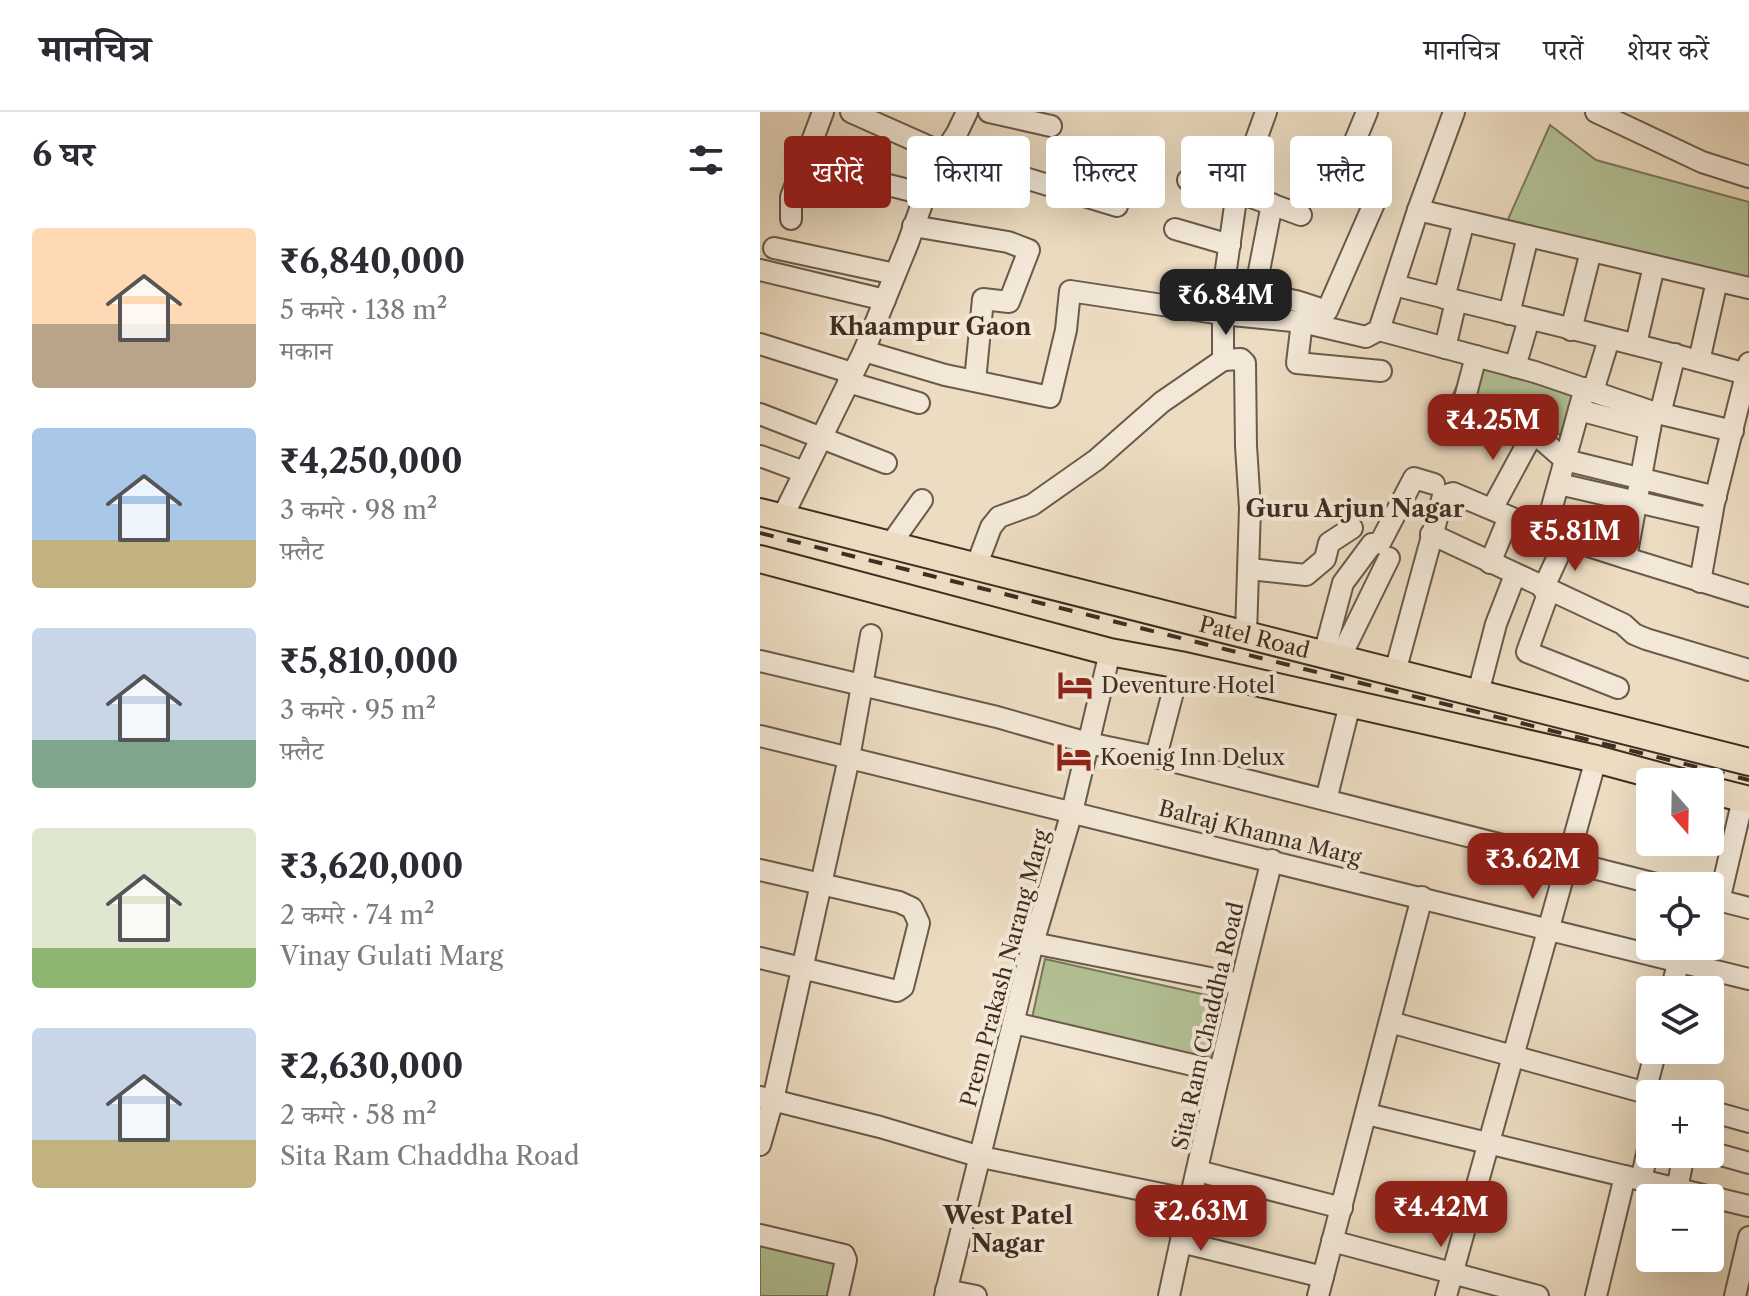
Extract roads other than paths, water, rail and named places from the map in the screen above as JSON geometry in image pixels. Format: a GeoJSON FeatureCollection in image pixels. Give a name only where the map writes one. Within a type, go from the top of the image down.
{"type":"FeatureCollection","features":[{"type":"Feature","properties":{"kind":"main road","name":"Patel Road"},"geometry":{"type":"LineString","coordinates":[[771,515],[1748,758]]}},
{"type":"Feature","properties":{"kind":"main road","name":"Patel Road"},"geometry":{"type":"LineString","coordinates":[[760,559],[1110,652],[1180,665],[1636,770]]}},
{"type":"Feature","properties":{"kind":"main road"},"geometry":{"type":"LineString","coordinates":[[1724,794],[1746,800]]}},
{"type":"Feature","properties":{"kind":"street"},"geometry":{"type":"LineString","coordinates":[[791,219],[791,197],[823,112]]}},
{"type":"Feature","properties":{"kind":"street"},"geometry":{"type":"LineString","coordinates":[[851,112],[907,137]]}},
{"type":"Feature","properties":{"kind":"street"},"geometry":{"type":"LineString","coordinates":[[989,112],[1051,126]]}},
{"type":"Feature","properties":{"kind":"street"},"geometry":{"type":"LineString","coordinates":[[1257,136],[1266,112]]}},
{"type":"Feature","properties":{"kind":"street"},"geometry":{"type":"LineString","coordinates":[[1357,136],[1367,112]]}},
{"type":"Feature","properties":{"kind":"street"},"geometry":{"type":"LineString","coordinates":[[864,351],[907,365],[1050,397],[1066,330],[1070,291],[1222,314],[1302,322],[1366,337],[1379,330],[1454,112]]}},
{"type":"Feature","properties":{"kind":"street"},"geometry":{"type":"LineString","coordinates":[[1596,112],[1632,120],[1702,162],[1749,177]]}},
{"type":"Feature","properties":{"kind":"street"},"geometry":{"type":"LineString","coordinates":[[951,136],[960,115]]}},
{"type":"Feature","properties":{"kind":"street"},"geometry":{"type":"LineString","coordinates":[[1274,205],[1301,215]]}},
{"type":"Feature","properties":{"kind":"street"},"geometry":{"type":"LineString","coordinates":[[771,515],[804,472],[864,351],[919,208]]}},
{"type":"Feature","properties":{"kind":"street"},"geometry":{"type":"LineString","coordinates":[[1223,360],[1222,314],[1235,208]]}},
{"type":"Feature","properties":{"kind":"street"},"geometry":{"type":"LineString","coordinates":[[1271,208],[1259,271],[1260,294],[1327,311],[1372,208]]}},
{"type":"Feature","properties":{"kind":"street"},"geometry":{"type":"LineString","coordinates":[[1418,210],[1749,288]]}},
{"type":"Feature","properties":{"kind":"street"},"geometry":{"type":"LineString","coordinates":[[1445,348],[1464,221]]}},
{"type":"Feature","properties":{"kind":"street"},"geometry":{"type":"LineString","coordinates":[[913,226],[1008,242],[1029,250],[1009,302],[983,299],[975,381]]}},
{"type":"Feature","properties":{"kind":"street"},"geometry":{"type":"LineString","coordinates":[[1175,229],[1230,245]]}},
{"type":"Feature","properties":{"kind":"street"},"geometry":{"type":"LineString","coordinates":[[1515,367],[1528,236]]}},
{"type":"Feature","properties":{"kind":"street"},"geometry":{"type":"LineString","coordinates":[[774,248],[895,274]]}},
{"type":"Feature","properties":{"kind":"street"},"geometry":{"type":"LineString","coordinates":[[1571,330],[1591,251]]}},
{"type":"Feature","properties":{"kind":"street"},"geometry":{"type":"LineString","coordinates":[[1636,344],[1654,266]]}},
{"type":"Feature","properties":{"kind":"street"},"geometry":{"type":"LineString","coordinates":[[760,270],[885,300]]}},
{"type":"Feature","properties":{"kind":"street"},"geometry":{"type":"LineString","coordinates":[[1699,361],[1717,281]]}},
{"type":"Feature","properties":{"kind":"street"},"geometry":{"type":"LineString","coordinates":[[1394,285],[1699,361],[1748,368],[1711,519],[1700,582]]}},
{"type":"Feature","properties":{"kind":"street"},"geometry":{"type":"LineString","coordinates":[[1302,322],[1297,363],[1381,371]]}},
{"type":"Feature","properties":{"kind":"street"},"geometry":{"type":"LineString","coordinates":[[1379,330],[1589,389],[1654,418]]}},
{"type":"Feature","properties":{"kind":"street"},"geometry":{"type":"LineString","coordinates":[[1545,532],[1579,410],[1609,339]]}},
{"type":"Feature","properties":{"kind":"street"},"geometry":{"type":"LineString","coordinates":[[760,344],[919,403]]}},
{"type":"Feature","properties":{"kind":"street"},"geometry":{"type":"LineString","coordinates":[[1626,558],[1654,418],[1675,354]]}},
{"type":"Feature","properties":{"kind":"street"},"geometry":{"type":"LineString","coordinates":[[1476,356],[1460,417],[1532,435],[1565,460],[1716,497]]}},
{"type":"Feature","properties":{"kind":"street"},"geometry":{"type":"LineString","coordinates":[[976,567],[991,527],[999,517],[1032,505],[1096,460],[1162,402],[1223,360],[1241,359],[1245,363],[1250,508],[1246,634]]}},
{"type":"Feature","properties":{"kind":"street"},"geometry":{"type":"LineString","coordinates":[[1579,410],[1733,431]]}},
{"type":"Feature","properties":{"kind":"street"},"geometry":{"type":"LineString","coordinates":[[760,414],[886,463]]}},
{"type":"Feature","properties":{"kind":"street"},"geometry":{"type":"LineString","coordinates":[[1490,563],[1500,513],[1532,435]]}},
{"type":"Feature","properties":{"kind":"street"},"geometry":{"type":"LineString","coordinates":[[760,456],[804,472]]}},
{"type":"Feature","properties":{"kind":"street"},"geometry":{"type":"LineString","coordinates":[[1332,656],[1343,583],[1372,544],[1380,543],[1414,478],[1434,484]]}},
{"type":"Feature","properties":{"kind":"street"},"geometry":{"type":"LineString","coordinates":[[1559,484],[1711,519]]}},
{"type":"Feature","properties":{"kind":"street"},"geometry":{"type":"LineString","coordinates":[[1395,672],[1431,534],[1443,496],[1448,493],[1545,532],[1749,596]]}},
{"type":"Feature","properties":{"kind":"street"},"geometry":{"type":"LineString","coordinates":[[890,545],[922,500]]}},
{"type":"Feature","properties":{"kind":"street"},"geometry":{"type":"LineString","coordinates":[[1249,569],[1306,575],[1325,559],[1329,543],[1352,528]]}},
{"type":"Feature","properties":{"kind":"street"},"geometry":{"type":"LineString","coordinates":[[1431,534],[1623,624],[1634,634],[1749,670]]}},
{"type":"Feature","properties":{"kind":"street"},"geometry":{"type":"LineString","coordinates":[[1566,539],[1527,652],[1618,688]]}},
{"type":"Feature","properties":{"kind":"street"},"geometry":{"type":"LineString","coordinates":[[1332,656],[1389,558]]}},
{"type":"Feature","properties":{"kind":"street"},"geometry":{"type":"LineString","coordinates":[[1478,693],[1496,624],[1515,575]]}},
{"type":"Feature","properties":{"kind":"street"},"geometry":{"type":"LineString","coordinates":[[760,1145],[766,1098],[802,968],[849,758],[871,635]]}},
{"type":"Feature","properties":{"kind":"street","name":"Prem Prakash Narang Marg"},"geometry":{"type":"LineString","coordinates":[[945,1293],[1033,943],[1072,812],[1110,652]]}},
{"type":"Feature","properties":{"kind":"street"},"geometry":{"type":"LineString","coordinates":[[760,661],[997,717],[1088,743],[1156,757],[1636,878]]}},
{"type":"Feature","properties":{"kind":"street"},"geometry":{"type":"LineString","coordinates":[[1156,757],[1180,665]]}},
{"type":"Feature","properties":{"kind":"street"},"geometry":{"type":"LineString","coordinates":[[1326,800],[1350,704]]}},
{"type":"Feature","properties":{"kind":"street","name":"Balraj Khanna Marg"},"geometry":{"type":"LineString","coordinates":[[760,736],[1548,929],[1636,944]]}},
{"type":"Feature","properties":{"kind":"street"},"geometry":{"type":"LineString","coordinates":[[1446,1296],[1596,759]]}},
{"type":"Feature","properties":{"kind":"street"},"geometry":{"type":"LineString","coordinates":[[1724,872],[1746,800]]}},
{"type":"Feature","properties":{"kind":"street","name":"Sita Ram Chaddha Road"},"geometry":{"type":"LineString","coordinates":[[1169,1296],[1218,1071],[1272,860]]}},
{"type":"Feature","properties":{"kind":"street"},"geometry":{"type":"LineString","coordinates":[[760,870],[899,902],[912,908],[917,917],[918,931],[900,990],[760,958]]}},
{"type":"Feature","properties":{"kind":"street"},"geometry":{"type":"LineString","coordinates":[[1181,1242],[1321,1286],[1422,897]]}},
{"type":"Feature","properties":{"kind":"street"},"geometry":{"type":"LineString","coordinates":[[1724,902],[1749,908]]}},
{"type":"Feature","properties":{"kind":"street"},"geometry":{"type":"LineString","coordinates":[[1033,943],[1240,984]]}},
{"type":"Feature","properties":{"kind":"street","name":"Balraj Khanna Marg"},"geometry":{"type":"LineString","coordinates":[[1703,960],[1749,979]]}},
{"type":"Feature","properties":{"kind":"street"},"geometry":{"type":"LineString","coordinates":[[1390,1022],[1636,1090]]}},
{"type":"Feature","properties":{"kind":"street"},"geometry":{"type":"LineString","coordinates":[[1014,1023],[1218,1071]]}},
{"type":"Feature","properties":{"kind":"street"},"geometry":{"type":"LineString","coordinates":[[766,1098],[981,1157],[1191,1200]]}},
{"type":"Feature","properties":{"kind":"street"},"geometry":{"type":"LineString","coordinates":[[1367,1114],[1657,1184]]}},
{"type":"Feature","properties":{"kind":"street"},"geometry":{"type":"LineString","coordinates":[[1724,1115],[1749,1122]]}},
{"type":"Feature","properties":{"kind":"street"},"geometry":{"type":"LineString","coordinates":[[1724,1156],[1749,1163]]}},
{"type":"Feature","properties":{"kind":"street"},"geometry":{"type":"LineString","coordinates":[[1596,1296],[1638,1168]]}},
{"type":"Feature","properties":{"kind":"street"},"geometry":{"type":"LineString","coordinates":[[1198,1171],[1342,1208]]}},
{"type":"Feature","properties":{"kind":"street"},"geometry":{"type":"LineString","coordinates":[[1724,1200],[1749,1206]]}},
{"type":"Feature","properties":{"kind":"street"},"geometry":{"type":"LineString","coordinates":[[760,1235],[844,1255],[846,1260],[838,1296]]}},
{"type":"Feature","properties":{"kind":"street"},"geometry":{"type":"LineString","coordinates":[[1735,1296],[1749,1237]]}},
{"type":"Feature","properties":{"kind":"street"},"geometry":{"type":"LineString","coordinates":[[1332,1241],[1538,1296]]}},
{"type":"Feature","properties":{"kind":"street"},"geometry":{"type":"LineString","coordinates":[[945,1293],[976,1296]]}},
{"type":"Feature","properties":{"kind":"railway"},"geometry":{"type":"LineString","coordinates":[[760,533],[1749,780]]}},
{"type":"Feature","properties":{"kind":"place","name":"Deventure Hotel"},"geometry":{"type":"Point","coordinates":[1075,685]}},
{"type":"Feature","properties":{"kind":"place","name":"Koenig Inn Delux"},"geometry":{"type":"Point","coordinates":[1074,757]}},
{"type":"Feature","properties":{"kind":"district","name":"Khaampur Gaon"},"geometry":{"type":"Point","coordinates":[930,326]}},
{"type":"Feature","properties":{"kind":"district","name":"Guru Arjun Nagar"},"geometry":{"type":"Point","coordinates":[1355,508]}},
{"type":"Feature","properties":{"kind":"district","name":"West Patel Nagar"},"geometry":{"type":"Point","coordinates":[1008,1229]}}]}
